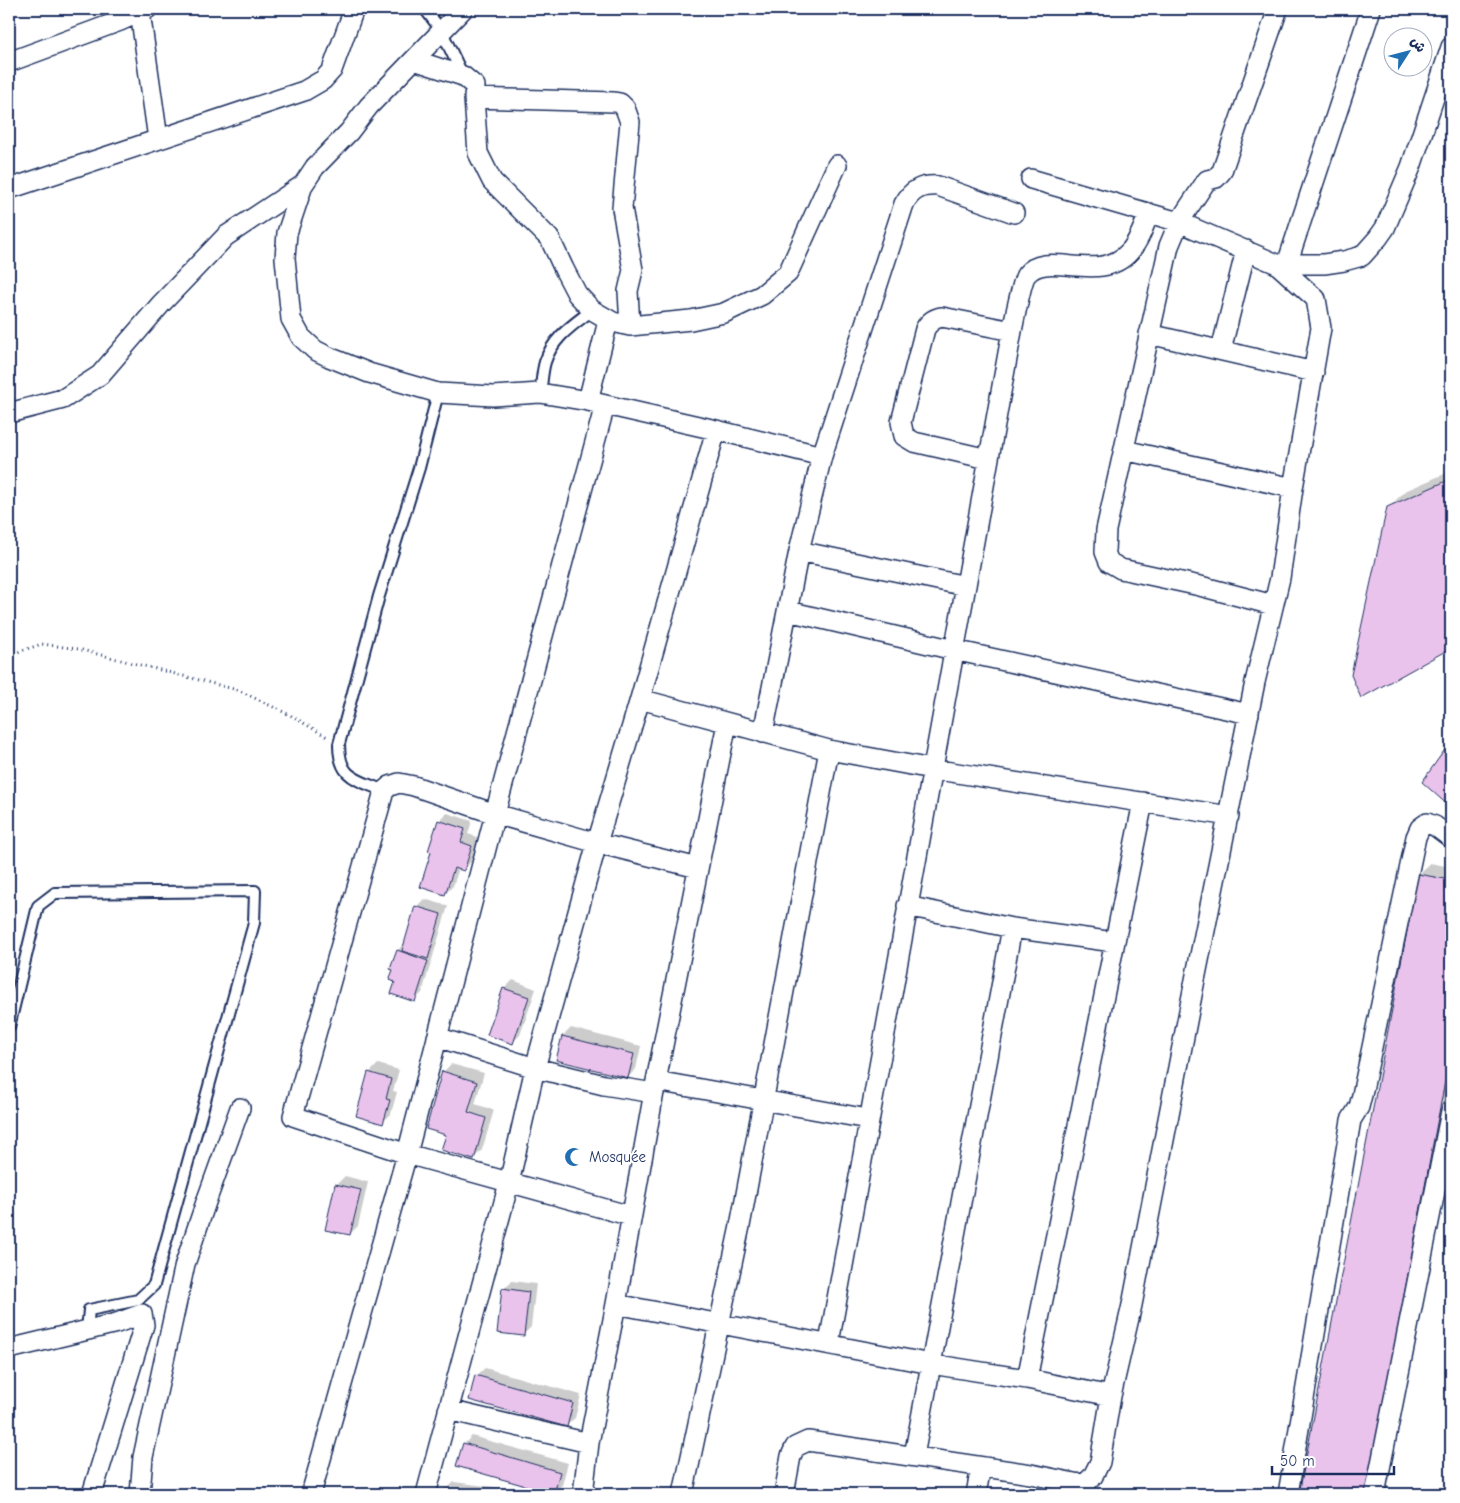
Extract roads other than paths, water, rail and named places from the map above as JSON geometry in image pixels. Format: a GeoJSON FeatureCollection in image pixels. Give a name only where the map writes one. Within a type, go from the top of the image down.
{"type":"FeatureCollection","features":[{"type":"Feature","properties":{"kind":"street"},"geometry":{"type":"LineString","coordinates":[[9,189],[304,91],[314,86],[332,70],[354,9]]}},
{"type":"Feature","properties":{"kind":"street"},"geometry":{"type":"LineString","coordinates":[[463,9],[369,106],[349,132],[315,167],[303,186],[287,233],[285,258],[291,319],[301,337],[315,350],[345,364],[438,393],[493,396],[540,393],[596,403],[822,456]]}},
{"type":"Feature","properties":{"kind":"street"},"geometry":{"type":"LineString","coordinates":[[1272,604],[1122,569],[1109,562],[1105,552],[1106,530],[1169,246],[1179,222],[1207,180],[1216,178],[1222,171],[1278,9]]}},
{"type":"Feature","properties":{"kind":"street"},"geometry":{"type":"LineString","coordinates":[[1282,264],[1371,9]]}},
{"type":"Feature","properties":{"kind":"street"},"geometry":{"type":"LineString","coordinates":[[9,62],[120,21],[144,10],[158,139]]}},
{"type":"Feature","properties":{"kind":"street"},"geometry":{"type":"LineString","coordinates":[[1031,178],[1179,222],[1282,264],[1324,264],[1362,256],[1385,228],[1411,167],[1451,47]]}},
{"type":"Feature","properties":{"kind":"street"},"geometry":{"type":"LineString","coordinates":[[414,60],[463,76],[476,86],[474,98],[478,152],[492,181],[550,239],[577,294],[592,310],[608,321],[630,326],[691,320],[724,313],[762,295],[788,273],[837,165]]}},
{"type":"Feature","properties":{"kind":"street"},"geometry":{"type":"LineString","coordinates":[[474,98],[614,102],[620,103],[625,108],[630,122],[622,208],[633,270],[628,292],[630,326]]}},
{"type":"Feature","properties":{"kind":"street"},"geometry":{"type":"LineString","coordinates":[[9,413],[63,399],[100,375],[161,304],[226,236],[303,186]]}},
{"type":"Feature","properties":{"kind":"street"},"geometry":{"type":"LineString","coordinates":[[763,733],[799,551],[822,456],[908,197],[918,188],[938,186],[1014,213]]}},
{"type":"Feature","properties":{"kind":"street"},"geometry":{"type":"LineString","coordinates":[[829,1343],[988,458],[1012,331],[1026,276],[1035,268],[1046,265],[1094,268],[1114,264],[1130,252],[1142,232],[1149,213]]}},
{"type":"Feature","properties":{"kind":"street"},"geometry":{"type":"LineString","coordinates":[[1220,350],[1246,250]]}},
{"type":"Feature","properties":{"kind":"street"},"geometry":{"type":"LineString","coordinates":[[784,1494],[791,1456],[795,1447],[808,1441],[1031,1474],[1079,1484],[1087,1482],[1093,1476],[1100,1462],[1111,1396],[1132,1305],[1249,714],[1272,604],[1280,578],[1293,488],[1321,328],[1316,299],[1282,264]]}},
{"type":"Feature","properties":{"kind":"street"},"geometry":{"type":"LineString","coordinates":[[988,458],[914,442],[904,436],[901,422],[925,329],[931,322],[936,318],[942,317],[1012,331]]}},
{"type":"Feature","properties":{"kind":"street"},"geometry":{"type":"LineString","coordinates":[[311,1494],[407,1154],[495,814],[596,403],[608,321]]}},
{"type":"Feature","properties":{"kind":"street"},"geometry":{"type":"LineString","coordinates":[[1149,334],[1314,372]]}},
{"type":"Feature","properties":{"kind":"street"},"geometry":{"type":"LineString","coordinates":[[426,1494],[509,1183],[535,1068],[597,843],[716,430]]}},
{"type":"Feature","properties":{"kind":"street"},"geometry":{"type":"LineString","coordinates":[[1124,450],[1293,488]]}},
{"type":"Feature","properties":{"kind":"street"},"geometry":{"type":"LineString","coordinates":[[799,551],[966,586]]}},
{"type":"Feature","properties":{"kind":"street"},"geometry":{"type":"LineString","coordinates":[[788,610],[954,650],[1249,714]]}},
{"type":"Feature","properties":{"kind":"street"},"geometry":{"type":"LineString","coordinates":[[640,699],[828,750],[932,769],[1229,816]]}},
{"type":"Feature","properties":{"kind":"street"},"geometry":{"type":"LineString","coordinates":[[583,1494],[589,1443],[655,1087],[727,723]]}},
{"type":"Feature","properties":{"kind":"street"},"geometry":{"type":"LineString","coordinates":[[683,1494],[764,1100],[828,750]]}},
{"type":"Feature","properties":{"kind":"street"},"geometry":{"type":"LineString","coordinates":[[631,1216],[407,1154],[293,1116],[384,791],[390,786],[399,783],[414,786],[495,814],[597,843],[698,868]]}},
{"type":"Feature","properties":{"kind":"street"},"geometry":{"type":"LineString","coordinates":[[1027,1379],[1143,802]]}},
{"type":"Feature","properties":{"kind":"street"},"geometry":{"type":"LineString","coordinates":[[1288,1494],[1351,1120],[1359,1107],[1362,1095],[1416,838],[1420,828],[1427,823],[1435,826],[1451,838]]}},
{"type":"Feature","properties":{"kind":"street"},"geometry":{"type":"LineString","coordinates":[[907,906],[1012,928],[1114,942]]}},
{"type":"Feature","properties":{"kind":"street"},"geometry":{"type":"LineString","coordinates":[[914,1456],[1012,928]]}},
{"type":"Feature","properties":{"kind":"street"},"geometry":{"type":"LineString","coordinates":[[437,1037],[535,1068],[604,1085],[655,1087],[764,1100],[868,1119]]}},
{"type":"Feature","properties":{"kind":"street"},"geometry":{"type":"LineString","coordinates":[[140,1494],[144,1457],[185,1264],[240,1108]]}},
{"type":"Feature","properties":{"kind":"street"},"geometry":{"type":"LineString","coordinates":[[1375,1494],[1451,1111]]}},
{"type":"Feature","properties":{"kind":"street"},"geometry":{"type":"LineString","coordinates":[[616,1304],[1111,1396]]}},
{"type":"Feature","properties":{"kind":"street"},"geometry":{"type":"LineString","coordinates":[[9,1348],[117,1323],[142,1314],[144,1325],[92,1494]]}},
{"type":"Feature","properties":{"kind":"street"},"geometry":{"type":"LineString","coordinates":[[448,1410],[589,1443]]}},
{"type":"Feature","properties":{"kind":"street"},"geometry":{"type":"LineString","coordinates":[[976,1494],[981,1467]]}},
{"type":"Feature","properties":{"kind":"lane"},"geometry":{"type":"LineString","coordinates":[[425,9],[441,30],[463,76]]}},
{"type":"Feature","properties":{"kind":"lane"},"geometry":{"type":"LineString","coordinates":[[540,393],[545,362],[553,346],[560,335],[592,310]]}},
{"type":"Feature","properties":{"kind":"lane"},"geometry":{"type":"LineString","coordinates":[[384,791],[352,777],[343,769],[339,754],[339,744],[379,596],[419,468],[438,393]]}},
{"type":"Feature","properties":{"kind":"lane"},"geometry":{"type":"LineString","coordinates":[[9,1027],[38,906],[55,894],[255,891],[254,923],[154,1285],[138,1300],[89,1310],[87,1330]]}},
{"type":"Feature","properties":{"kind":"place","name":"Mosquée"},"geometry":{"type":"Point","coordinates":[574,1157]}}]}
